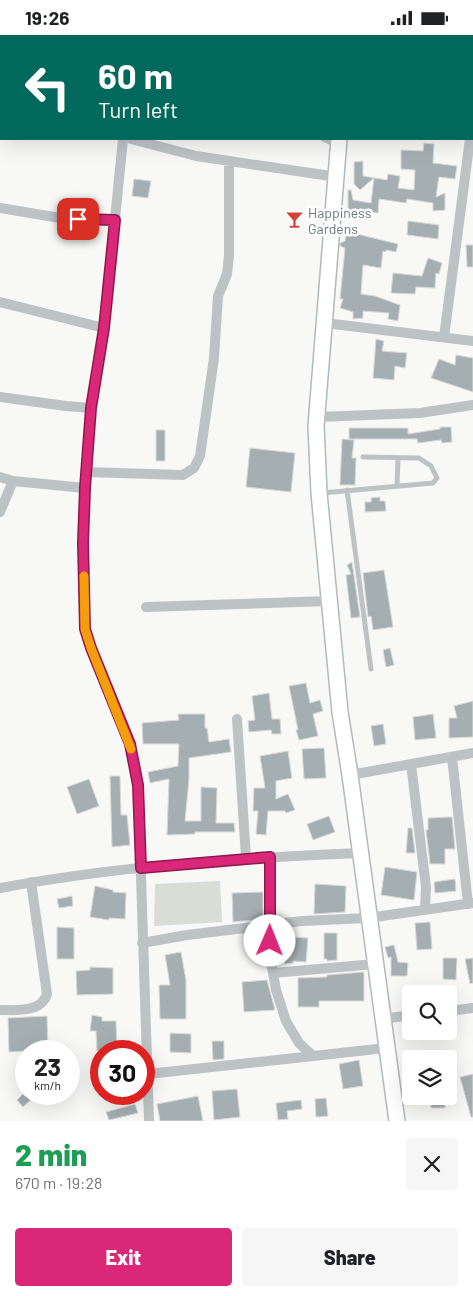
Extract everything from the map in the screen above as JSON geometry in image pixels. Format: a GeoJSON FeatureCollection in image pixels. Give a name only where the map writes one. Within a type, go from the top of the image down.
{"type":"FeatureCollection","features":[{"type":"Feature","properties":{"kind":"street"},"geometry":{"type":"LineString","coordinates":[[123,140],[104,328],[91,408],[86,472],[83,543],[85,629],[130,744],[138,785],[146,1040]]}},
{"type":"Feature","properties":{"kind":"street"},"geometry":{"type":"LineString","coordinates":[[136,140],[196,155],[337,177]]}},
{"type":"Feature","properties":{"kind":"street"},"geometry":{"type":"LineString","coordinates":[[444,337],[470,140]]}},
{"type":"Feature","properties":{"kind":"street"},"geometry":{"type":"LineString","coordinates":[[339,143],[317,417],[319,493],[340,712],[397,1121]]}},
{"type":"Feature","properties":{"kind":"street"},"geometry":{"type":"LineString","coordinates":[[86,472],[183,475],[194,468],[200,456],[214,358],[218,296],[227,274],[228,265],[229,161]]}},
{"type":"Feature","properties":{"kind":"street"},"geometry":{"type":"LineString","coordinates":[[0,208],[60,218],[115,220]]}},
{"type":"Feature","properties":{"kind":"street"},"geometry":{"type":"LineString","coordinates":[[0,302],[104,328]]}},
{"type":"Feature","properties":{"kind":"street"},"geometry":{"type":"LineString","coordinates":[[325,323],[473,341]]}},
{"type":"Feature","properties":{"kind":"street"},"geometry":{"type":"LineString","coordinates":[[0,397],[91,408]]}},
{"type":"Feature","properties":{"kind":"street"},"geometry":{"type":"LineString","coordinates":[[317,417],[420,413],[473,405]]}},
{"type":"Feature","properties":{"kind":"street"},"geometry":{"type":"LineString","coordinates":[[0,477],[13,481],[85,488]]}},
{"type":"Feature","properties":{"kind":"street"},"geometry":{"type":"LineString","coordinates":[[0,512],[13,481]]}},
{"type":"Feature","properties":{"kind":"street"},"geometry":{"type":"LineString","coordinates":[[146,607],[329,601]]}},
{"type":"Feature","properties":{"kind":"street"},"geometry":{"type":"LineString","coordinates":[[237,719],[246,859]]}},
{"type":"Feature","properties":{"kind":"street"},"geometry":{"type":"LineString","coordinates":[[350,775],[473,753]]}},
{"type":"Feature","properties":{"kind":"street"},"geometry":{"type":"LineString","coordinates":[[142,943],[187,935],[302,921],[368,918],[470,903],[462,851],[452,757]]}},
{"type":"Feature","properties":{"kind":"street"},"geometry":{"type":"LineString","coordinates":[[411,764],[426,887],[425,910]]}},
{"type":"Feature","properties":{"kind":"street"},"geometry":{"type":"LineString","coordinates":[[462,851],[473,850]]}},
{"type":"Feature","properties":{"kind":"street"},"geometry":{"type":"LineString","coordinates":[[0,888],[31,882],[141,868],[270,857],[359,853]]}},
{"type":"Feature","properties":{"kind":"street"},"geometry":{"type":"LineString","coordinates":[[270,857],[270,957],[273,973],[286,1021],[300,1043],[313,1056]]}},
{"type":"Feature","properties":{"kind":"street"},"geometry":{"type":"LineString","coordinates":[[0,1011],[26,1010],[46,1000],[48,994],[31,882]]}},
{"type":"Feature","properties":{"kind":"street"},"geometry":{"type":"LineString","coordinates":[[273,973],[374,964]]}},
{"type":"Feature","properties":{"kind":"street"},"geometry":{"type":"LineString","coordinates":[[457,1010],[473,1007]]}},
{"type":"Feature","properties":{"kind":"street"},"geometry":{"type":"LineString","coordinates":[[382,1019],[402,1016]]}},
{"type":"Feature","properties":{"kind":"street"},"geometry":{"type":"LineString","coordinates":[[155,1073],[386,1048]]}},
{"type":"Feature","properties":{"kind":"street"},"geometry":{"type":"LineString","coordinates":[[149,1105],[149,1121]]}},
{"type":"Feature","properties":{"kind":"lane"},"geometry":{"type":"LineString","coordinates":[[326,140],[339,143]]}},
{"type":"Feature","properties":{"kind":"lane"},"geometry":{"type":"LineString","coordinates":[[319,493],[433,483],[437,478],[431,466],[420,459],[363,457]]}},
{"type":"Feature","properties":{"kind":"lane"},"geometry":{"type":"LineString","coordinates":[[397,486],[398,458]]}},
{"type":"Feature","properties":{"kind":"lane"},"geometry":{"type":"LineString","coordinates":[[347,490],[371,669]]}},
{"type":"Feature","properties":{"kind":"shaded area"},"geometry":{"type":"Polygon","coordinates":[[[220,881],[222,922],[154,926],[155,884],[220,881]]]}},
{"type":"Feature","properties":{"kind":"building"},"geometry":{"type":"Polygon","coordinates":[[[424,143],[434,144],[433,163],[457,166],[455,179],[439,177],[436,197],[445,193],[445,210],[433,211],[433,203],[407,199],[406,203],[379,199],[378,213],[355,210],[356,215],[350,217],[348,190],[351,190],[353,200],[371,203],[374,178],[360,190],[354,184],[354,162],[363,161],[363,176],[387,180],[388,174],[400,176],[398,188],[414,190],[415,170],[401,169],[401,150],[423,151],[424,143]]]}},
{"type":"Feature","properties":{"kind":"building"},"geometry":{"type":"Polygon","coordinates":[[[134,179],[151,181],[148,198],[132,196],[134,179]]]}},
{"type":"Feature","properties":{"kind":"building"},"geometry":{"type":"Polygon","coordinates":[[[408,221],[439,225],[438,239],[407,235],[408,221]]]}},
{"type":"Feature","properties":{"kind":"building"},"geometry":{"type":"Polygon","coordinates":[[[346,229],[357,230],[357,234],[398,244],[396,252],[383,251],[381,268],[363,265],[361,294],[375,296],[400,305],[398,321],[388,319],[389,313],[363,311],[363,318],[353,319],[353,312],[340,308],[343,299],[340,299],[345,248],[340,246],[340,243],[345,241],[346,229]]]}},
{"type":"Feature","properties":{"kind":"building"},"geometry":{"type":"Polygon","coordinates":[[[466,245],[473,245],[473,267],[467,267],[466,245]]]}},
{"type":"Feature","properties":{"kind":"building"},"geometry":{"type":"Polygon","coordinates":[[[428,258],[442,263],[439,274],[436,273],[435,288],[416,287],[415,294],[391,293],[393,273],[422,276],[428,258]]]}},
{"type":"Feature","properties":{"kind":"building"},"geometry":{"type":"Polygon","coordinates":[[[376,339],[384,341],[382,351],[407,353],[405,368],[395,366],[394,380],[373,378],[376,339]]]}},
{"type":"Feature","properties":{"kind":"building"},"geometry":{"type":"Polygon","coordinates":[[[456,355],[473,358],[473,392],[431,378],[439,359],[455,365],[456,355]]]}},
{"type":"Feature","properties":{"kind":"building"},"geometry":{"type":"Polygon","coordinates":[[[440,427],[451,427],[452,442],[442,443],[441,440],[418,443],[417,439],[349,439],[349,428],[408,428],[408,434],[440,429],[440,427]]]}},
{"type":"Feature","properties":{"kind":"building"},"geometry":{"type":"Polygon","coordinates":[[[156,430],[165,430],[165,461],[156,461],[156,430]]]}},
{"type":"Feature","properties":{"kind":"building"},"geometry":{"type":"Polygon","coordinates":[[[342,439],[354,440],[352,458],[356,458],[355,485],[340,485],[342,439]]]}},
{"type":"Feature","properties":{"kind":"building"},"geometry":{"type":"Polygon","coordinates":[[[250,448],[295,453],[291,492],[246,487],[250,448]]]}},
{"type":"Feature","properties":{"kind":"building"},"geometry":{"type":"Polygon","coordinates":[[[380,497],[380,501],[385,501],[386,511],[365,512],[365,502],[371,502],[371,498],[380,497]]]}},
{"type":"Feature","properties":{"kind":"building"},"geometry":{"type":"Polygon","coordinates":[[[352,562],[360,617],[351,618],[346,575],[351,574],[347,565],[352,562]]]}},
{"type":"Feature","properties":{"kind":"building"},"geometry":{"type":"Polygon","coordinates":[[[384,570],[393,627],[373,630],[371,616],[368,617],[363,573],[384,570]]]}},
{"type":"Feature","properties":{"kind":"building"},"geometry":{"type":"Polygon","coordinates":[[[390,648],[394,665],[386,667],[383,650],[390,648]]]}},
{"type":"Feature","properties":{"kind":"building"},"geometry":{"type":"Polygon","coordinates":[[[306,683],[310,703],[320,700],[323,711],[313,714],[318,736],[299,740],[289,686],[306,683]]]}},
{"type":"Feature","properties":{"kind":"building"},"geometry":{"type":"Polygon","coordinates":[[[269,693],[272,719],[280,719],[281,734],[272,734],[271,730],[249,732],[248,721],[255,720],[252,696],[269,693]]]}},
{"type":"Feature","properties":{"kind":"building"},"geometry":{"type":"Polygon","coordinates":[[[473,701],[473,737],[449,738],[449,718],[457,718],[454,706],[473,701]]]}},
{"type":"Feature","properties":{"kind":"building"},"geometry":{"type":"Polygon","coordinates":[[[178,714],[205,714],[205,728],[207,728],[209,742],[229,739],[231,752],[189,758],[185,821],[201,821],[201,787],[217,788],[216,823],[234,823],[235,832],[195,832],[195,834],[167,835],[169,779],[150,783],[148,772],[178,766],[179,744],[143,744],[142,723],[179,720],[178,714]]]}},
{"type":"Feature","properties":{"kind":"building"},"geometry":{"type":"Polygon","coordinates":[[[433,714],[436,738],[415,740],[413,717],[433,714]]]}},
{"type":"Feature","properties":{"kind":"building"},"geometry":{"type":"Polygon","coordinates":[[[383,724],[386,744],[374,746],[371,726],[383,724]]]}},
{"type":"Feature","properties":{"kind":"building"},"geometry":{"type":"Polygon","coordinates":[[[324,748],[326,778],[304,779],[302,749],[324,748]]]}},
{"type":"Feature","properties":{"kind":"building"},"geometry":{"type":"Polygon","coordinates":[[[288,751],[292,778],[276,781],[276,799],[288,794],[295,810],[286,813],[285,811],[268,811],[266,835],[256,834],[258,811],[253,811],[254,788],[265,788],[260,756],[288,751]]]}},
{"type":"Feature","properties":{"kind":"building"},"geometry":{"type":"Polygon","coordinates":[[[110,776],[120,776],[121,815],[127,815],[130,845],[112,847],[110,776]]]}},
{"type":"Feature","properties":{"kind":"building"},"geometry":{"type":"Polygon","coordinates":[[[89,779],[99,806],[77,814],[67,787],[89,779]]]}},
{"type":"Feature","properties":{"kind":"building"},"geometry":{"type":"Polygon","coordinates":[[[329,816],[335,832],[313,840],[307,824],[329,816]]]}},
{"type":"Feature","properties":{"kind":"building"},"geometry":{"type":"Polygon","coordinates":[[[452,817],[455,849],[445,849],[445,864],[430,864],[426,830],[428,830],[428,818],[452,817]]]}},
{"type":"Feature","properties":{"kind":"building"},"geometry":{"type":"Polygon","coordinates":[[[408,828],[412,828],[415,853],[406,853],[408,828]]]}},
{"type":"Feature","properties":{"kind":"building"},"geometry":{"type":"Polygon","coordinates":[[[385,867],[417,872],[414,900],[381,895],[385,867]]]}},
{"type":"Feature","properties":{"kind":"building"},"geometry":{"type":"Polygon","coordinates":[[[455,879],[456,891],[435,893],[434,882],[455,879]]]}},
{"type":"Feature","properties":{"kind":"building"},"geometry":{"type":"Polygon","coordinates":[[[315,884],[346,886],[345,912],[314,914],[315,884]]]}},
{"type":"Feature","properties":{"kind":"building"},"geometry":{"type":"Polygon","coordinates":[[[95,886],[113,890],[113,892],[126,893],[125,919],[109,918],[109,920],[90,917],[95,886]]]}},
{"type":"Feature","properties":{"kind":"building"},"geometry":{"type":"Polygon","coordinates":[[[263,892],[263,919],[233,922],[232,893],[263,892]]]}},
{"type":"Feature","properties":{"kind":"building"},"geometry":{"type":"Polygon","coordinates":[[[72,896],[73,906],[59,908],[57,899],[72,896]]]}},
{"type":"Feature","properties":{"kind":"building"},"geometry":{"type":"Polygon","coordinates":[[[430,922],[432,949],[417,950],[415,923],[430,922]]]}},
{"type":"Feature","properties":{"kind":"building"},"geometry":{"type":"Polygon","coordinates":[[[57,927],[74,928],[74,959],[57,959],[57,927]]]}},
{"type":"Feature","properties":{"kind":"building"},"geometry":{"type":"Polygon","coordinates":[[[289,932],[290,937],[308,938],[306,962],[293,961],[293,963],[285,964],[281,933],[289,932]]]}},
{"type":"Feature","properties":{"kind":"building"},"geometry":{"type":"Polygon","coordinates":[[[324,933],[337,933],[337,960],[327,961],[327,959],[324,959],[324,933]]]}},
{"type":"Feature","properties":{"kind":"building"},"geometry":{"type":"Polygon","coordinates":[[[394,945],[398,962],[408,963],[407,976],[391,976],[391,957],[388,958],[385,947],[394,945]]]}},
{"type":"Feature","properties":{"kind":"building"},"geometry":{"type":"Polygon","coordinates":[[[181,952],[186,980],[186,1019],[160,1019],[159,985],[170,985],[165,955],[181,952]]]}},
{"type":"Feature","properties":{"kind":"building"},"geometry":{"type":"Polygon","coordinates":[[[443,958],[457,958],[456,980],[443,979],[443,958]]]}},
{"type":"Feature","properties":{"kind":"building"},"geometry":{"type":"Polygon","coordinates":[[[473,958],[473,983],[470,984],[465,959],[473,958]]]}},
{"type":"Feature","properties":{"kind":"building"},"geometry":{"type":"Polygon","coordinates":[[[90,967],[113,968],[113,994],[77,995],[76,971],[90,970],[90,967]]]}},
{"type":"Feature","properties":{"kind":"building"},"geometry":{"type":"Polygon","coordinates":[[[364,972],[364,1001],[319,1001],[319,1007],[298,1007],[298,978],[327,977],[327,975],[364,972]]]}},
{"type":"Feature","properties":{"kind":"building"},"geometry":{"type":"Polygon","coordinates":[[[267,980],[275,1010],[244,1012],[242,982],[267,980]]]}},
{"type":"Feature","properties":{"kind":"building"},"geometry":{"type":"Polygon","coordinates":[[[92,1015],[102,1017],[102,1021],[116,1021],[117,1040],[96,1040],[96,1031],[90,1031],[92,1015]]]}},
{"type":"Feature","properties":{"kind":"building"},"geometry":{"type":"Polygon","coordinates":[[[47,1016],[48,1040],[15,1040],[15,1052],[9,1052],[8,1018],[47,1016]]]}},
{"type":"Feature","properties":{"kind":"building"},"geometry":{"type":"Polygon","coordinates":[[[170,1033],[191,1034],[191,1053],[170,1052],[170,1033]]]}},
{"type":"Feature","properties":{"kind":"building"},"geometry":{"type":"Polygon","coordinates":[[[212,1041],[224,1041],[224,1059],[213,1060],[212,1041]]]}},
{"type":"Feature","properties":{"kind":"building"},"geometry":{"type":"Polygon","coordinates":[[[359,1060],[363,1086],[343,1089],[339,1064],[359,1060]]]}},
{"type":"Feature","properties":{"kind":"building"},"geometry":{"type":"Polygon","coordinates":[[[473,1074],[473,1117],[471,1117],[460,1077],[473,1074]]]}},
{"type":"Feature","properties":{"kind":"building"},"geometry":{"type":"Polygon","coordinates":[[[237,1089],[240,1117],[214,1120],[212,1091],[237,1089]]]}},
{"type":"Feature","properties":{"kind":"building"},"geometry":{"type":"Polygon","coordinates":[[[198,1096],[203,1121],[160,1121],[157,1104],[198,1096]]]}},
{"type":"Feature","properties":{"kind":"building"},"geometry":{"type":"Polygon","coordinates":[[[326,1098],[328,1116],[316,1117],[315,1099],[326,1098]]]}},
{"type":"Feature","properties":{"kind":"building"},"geometry":{"type":"Polygon","coordinates":[[[301,1100],[302,1109],[287,1111],[288,1119],[278,1120],[276,1103],[301,1100]]]}},
{"type":"Feature","properties":{"kind":"building"},"geometry":{"type":"Polygon","coordinates":[[[135,1105],[138,1113],[109,1120],[106,1112],[135,1105]]]}},
{"type":"Feature","properties":{"kind":"building"},"geometry":{"type":"Polygon","coordinates":[[[431,1105],[445,1105],[445,1108],[431,1108],[431,1105]]]}},
{"type":"Feature","properties":{"kind":"slow traffic"},"geometry":{"type":"LineString","coordinates":[[84,576],[85,629],[131,749]]}},
{"type":"Feature","properties":{"kind":"place","name":"Happiness Gardens"},"geometry":{"type":"Point","coordinates":[294,220]}},
{"type":"Feature","properties":{"kind":"route"},"geometry":{"type":"LineString","coordinates":[[78,219],[115,220],[104,328],[91,408],[85,488],[83,543],[85,629],[130,744],[138,785],[141,868],[270,857],[270,941]]}}]}
